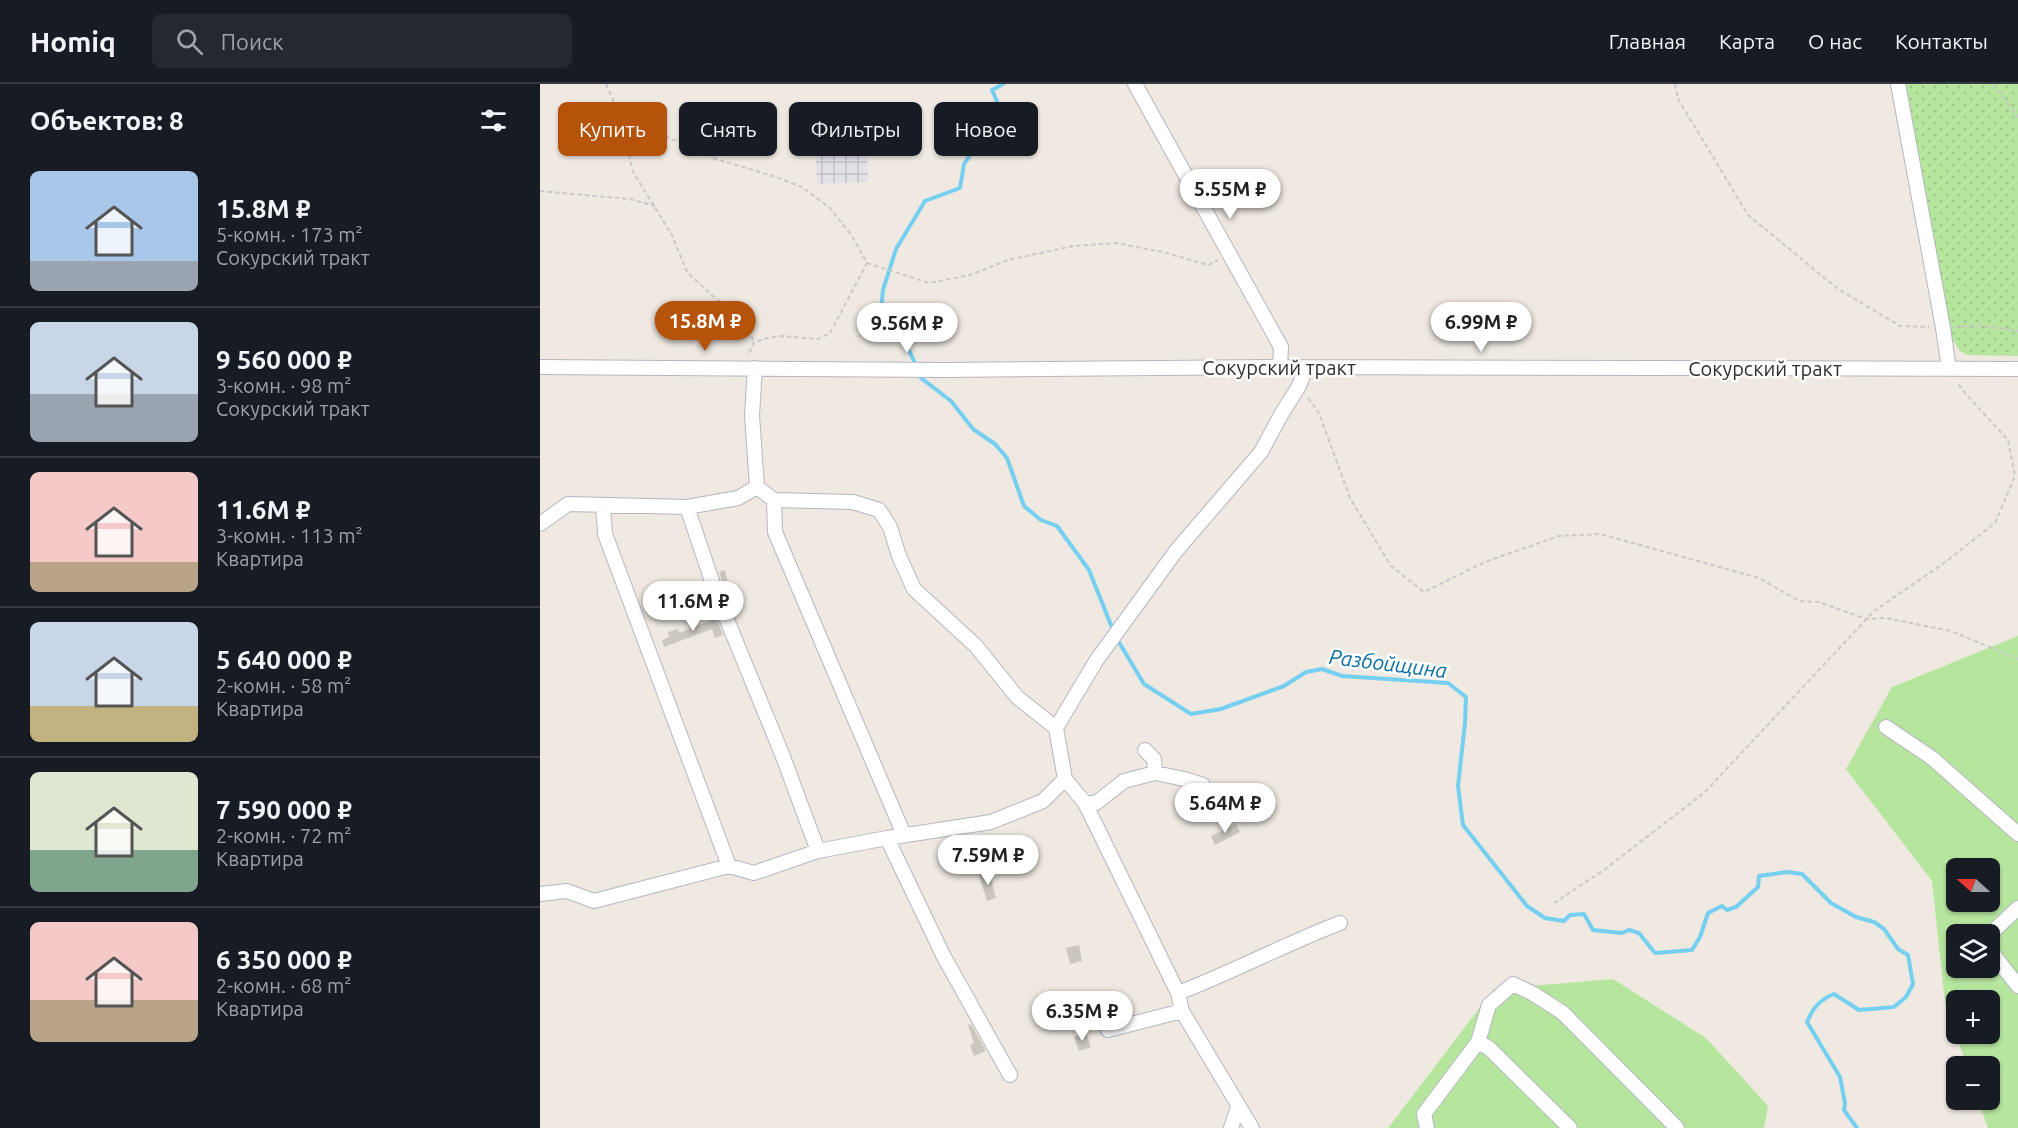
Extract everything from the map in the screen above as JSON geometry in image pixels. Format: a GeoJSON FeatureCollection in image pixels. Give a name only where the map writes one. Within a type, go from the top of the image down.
{"type":"FeatureCollection","features":[{"type":"Feature","properties":{"kind":"street"},"geometry":{"type":"LineString","coordinates":[[1135,84],[1281,346],[1280,367]]}},
{"type":"Feature","properties":{"kind":"street"},"geometry":{"type":"LineString","coordinates":[[1898,84],[1949,369]]}},
{"type":"Feature","properties":{"kind":"street","name":"Сокурский тракт"},"geometry":{"type":"LineString","coordinates":[[540,367],[869,370],[1280,367],[2018,369]]}},
{"type":"Feature","properties":{"kind":"street"},"geometry":{"type":"LineString","coordinates":[[752,368],[752,415],[757,487],[774,500],[852,502],[879,510],[890,527],[899,556],[914,589],[976,646],[1017,697],[1056,728]]}},
{"type":"Feature","properties":{"kind":"street"},"geometry":{"type":"LineString","coordinates":[[1252,1128],[1182,1011],[1178,993],[1085,802],[1065,779],[1056,728],[1096,661],[1176,551],[1261,452],[1299,386],[1306,368]]}},
{"type":"Feature","properties":{"kind":"street"},"geometry":{"type":"LineString","coordinates":[[540,524],[568,504],[687,507],[738,498],[757,487]]}},
{"type":"Feature","properties":{"kind":"street"},"geometry":{"type":"LineString","coordinates":[[774,500],[775,531],[904,835]]}},
{"type":"Feature","properties":{"kind":"street"},"geometry":{"type":"LineString","coordinates":[[603,505],[605,534],[729,866]]}},
{"type":"Feature","properties":{"kind":"street"},"geometry":{"type":"LineString","coordinates":[[687,507],[716,593],[782,754],[818,851]]}},
{"type":"Feature","properties":{"kind":"street"},"geometry":{"type":"LineString","coordinates":[[1886,727],[1932,758],[2018,834]]}},
{"type":"Feature","properties":{"kind":"street"},"geometry":{"type":"LineString","coordinates":[[1145,750],[1154,759],[1155,773]]}},
{"type":"Feature","properties":{"kind":"street"},"geometry":{"type":"LineString","coordinates":[[1085,802],[1096,803],[1124,781],[1155,773],[1184,778],[1203,785],[1216,813]]}},
{"type":"Feature","properties":{"kind":"street"},"geometry":{"type":"LineString","coordinates":[[540,894],[567,891],[594,901],[729,866],[754,873],[818,851],[991,822],[1043,801],[1065,779]]}},
{"type":"Feature","properties":{"kind":"street"},"geometry":{"type":"LineString","coordinates":[[887,838],[944,957],[1010,1075]]}},
{"type":"Feature","properties":{"kind":"street"},"geometry":{"type":"LineString","coordinates":[[2000,925],[2018,908]]}},
{"type":"Feature","properties":{"kind":"street"},"geometry":{"type":"LineString","coordinates":[[1178,993],[1221,976],[1298,939],[1340,923]]}},
{"type":"Feature","properties":{"kind":"street"},"geometry":{"type":"LineString","coordinates":[[2000,963],[2018,986]]}},
{"type":"Feature","properties":{"kind":"street"},"geometry":{"type":"LineString","coordinates":[[1427,1128],[1424,1114],[1478,1042],[1489,1005],[1513,984],[1563,1013],[1677,1128]]}},
{"type":"Feature","properties":{"kind":"street"},"geometry":{"type":"LineString","coordinates":[[1108,1030],[1182,1011]]}},
{"type":"Feature","properties":{"kind":"street"},"geometry":{"type":"LineString","coordinates":[[1478,1042],[1489,1048],[1570,1128]]}},
{"type":"Feature","properties":{"kind":"street"},"geometry":{"type":"LineString","coordinates":[[1231,1128],[1238,1107]]}},
{"type":"Feature","properties":{"kind":"path"},"geometry":{"type":"LineString","coordinates":[[606,84],[614,102]]}},
{"type":"Feature","properties":{"kind":"path"},"geometry":{"type":"LineString","coordinates":[[1675,84],[1678,99],[1748,215],[1838,289],[1900,327],[1977,326],[2018,332]]}},
{"type":"Feature","properties":{"kind":"path"},"geometry":{"type":"LineString","coordinates":[[1994,84],[2018,117]]}},
{"type":"Feature","properties":{"kind":"path"},"geometry":{"type":"LineString","coordinates":[[667,138],[695,151],[802,187],[830,208],[852,236],[867,263],[929,283],[970,275],[1008,260],[1073,246],[1116,243],[1163,252],[1208,265],[1230,253]]}},
{"type":"Feature","properties":{"kind":"path"},"geometry":{"type":"LineString","coordinates":[[629,156],[633,172],[672,235],[687,272],[716,299],[742,316],[754,342]]}},
{"type":"Feature","properties":{"kind":"path"},"geometry":{"type":"LineString","coordinates":[[540,191],[629,199],[655,206]]}},
{"type":"Feature","properties":{"kind":"path"},"geometry":{"type":"LineString","coordinates":[[752,368],[748,353],[754,342],[782,336],[818,339],[830,333],[867,263]]}},
{"type":"Feature","properties":{"kind":"path"},"geometry":{"type":"LineString","coordinates":[[1554,903],[1604,870],[1705,792],[1874,611],[1944,563],[1995,523],[2016,475],[2008,440],[1965,393],[1949,369]]}},
{"type":"Feature","properties":{"kind":"path"},"geometry":{"type":"LineString","coordinates":[[1299,386],[1319,413],[1350,498],[1391,566],[1424,592],[1485,562],[1559,536],[1600,534],[1759,578],[1799,601],[1819,602],[1866,619],[1886,618],[1951,631],[2018,659]]}},
{"type":"Feature","properties":{"kind":"shaded area"},"geometry":{"type":"Polygon","coordinates":[[[816,156],[867,156],[868,182],[817,184],[816,156]]]}},
{"type":"Feature","properties":{"kind":"green space"},"geometry":{"type":"Polygon","coordinates":[[[1906,84],[2018,84],[2018,356],[1967,355],[1960,351],[1952,339],[1906,84]]]}},
{"type":"Feature","properties":{"kind":"green space"},"geometry":{"type":"Polygon","coordinates":[[[2018,636],[2018,1128],[1988,1128],[1982,1110],[2000,1110],[2000,1056],[1964,1056],[1959,1044],[2000,1044],[2000,990],[1946,990],[1946,1006],[1932,881],[1846,769],[1892,687],[2018,636]]]}},
{"type":"Feature","properties":{"kind":"green space"},"geometry":{"type":"Polygon","coordinates":[[[1613,979],[1706,1038],[1768,1106],[1764,1128],[1388,1128],[1494,989],[1613,979]]]}},
{"type":"Feature","properties":{"kind":"building"},"geometry":{"type":"Polygon","coordinates":[[[725,570],[736,601],[730,603],[719,572],[725,570]]]}},
{"type":"Feature","properties":{"kind":"building"},"geometry":{"type":"Polygon","coordinates":[[[716,618],[723,635],[715,638],[712,629],[664,647],[662,640],[669,637],[668,632],[678,629],[679,633],[716,618]]]}},
{"type":"Feature","properties":{"kind":"building"},"geometry":{"type":"Polygon","coordinates":[[[1236,824],[1240,832],[1215,845],[1211,836],[1236,824]]]}},
{"type":"Feature","properties":{"kind":"building"},"geometry":{"type":"Polygon","coordinates":[[[989,872],[996,898],[987,901],[979,875],[989,872]]]}},
{"type":"Feature","properties":{"kind":"building"},"geometry":{"type":"Polygon","coordinates":[[[1079,945],[1082,961],[1070,964],[1066,948],[1079,945]]]}},
{"type":"Feature","properties":{"kind":"building"},"geometry":{"type":"Polygon","coordinates":[[[971,1024],[986,1051],[974,1056],[970,1045],[974,1044],[968,1025],[971,1024]]]}},
{"type":"Feature","properties":{"kind":"building"},"geometry":{"type":"Polygon","coordinates":[[[1086,1033],[1091,1047],[1079,1051],[1074,1037],[1086,1033]]]}},
{"type":"Feature","properties":{"kind":"waterway","name":"Разбойщина"},"geometry":{"type":"LineString","coordinates":[[917,367],[899,330],[881,311],[883,290],[896,249],[925,201],[960,188],[964,164],[1001,111],[992,90],[1003,84]]}},
{"type":"Feature","properties":{"kind":"waterway","name":"Разбойщина"},"geometry":{"type":"LineString","coordinates":[[920,374],[921,378],[951,401],[973,429],[995,444],[1007,458],[1024,506],[1041,520],[1057,526],[1089,570],[1113,630]]}},
{"type":"Feature","properties":{"kind":"waterway","name":"Разбойщина"},"geometry":{"type":"LineString","coordinates":[[1117,639],[1144,684],[1191,714],[1221,709],[1284,686],[1306,672],[1322,669],[1342,676],[1448,683],[1466,697],[1458,786],[1463,825],[1527,906],[1545,918],[1564,921],[1570,915],[1584,914],[1593,930],[1622,933],[1629,930],[1639,933],[1655,953],[1692,950],[1700,937],[1708,913],[1722,906],[1727,910],[1736,907],[1758,887],[1759,876],[1787,872],[1802,874],[1831,903],[1856,917],[1874,922],[1884,929],[1898,949],[1908,955],[1913,984],[1906,997],[1894,1007],[1859,1010],[1834,994],[1817,1005],[1807,1022],[1840,1077],[1845,1103],[1844,1110],[1857,1128]]}}]}
